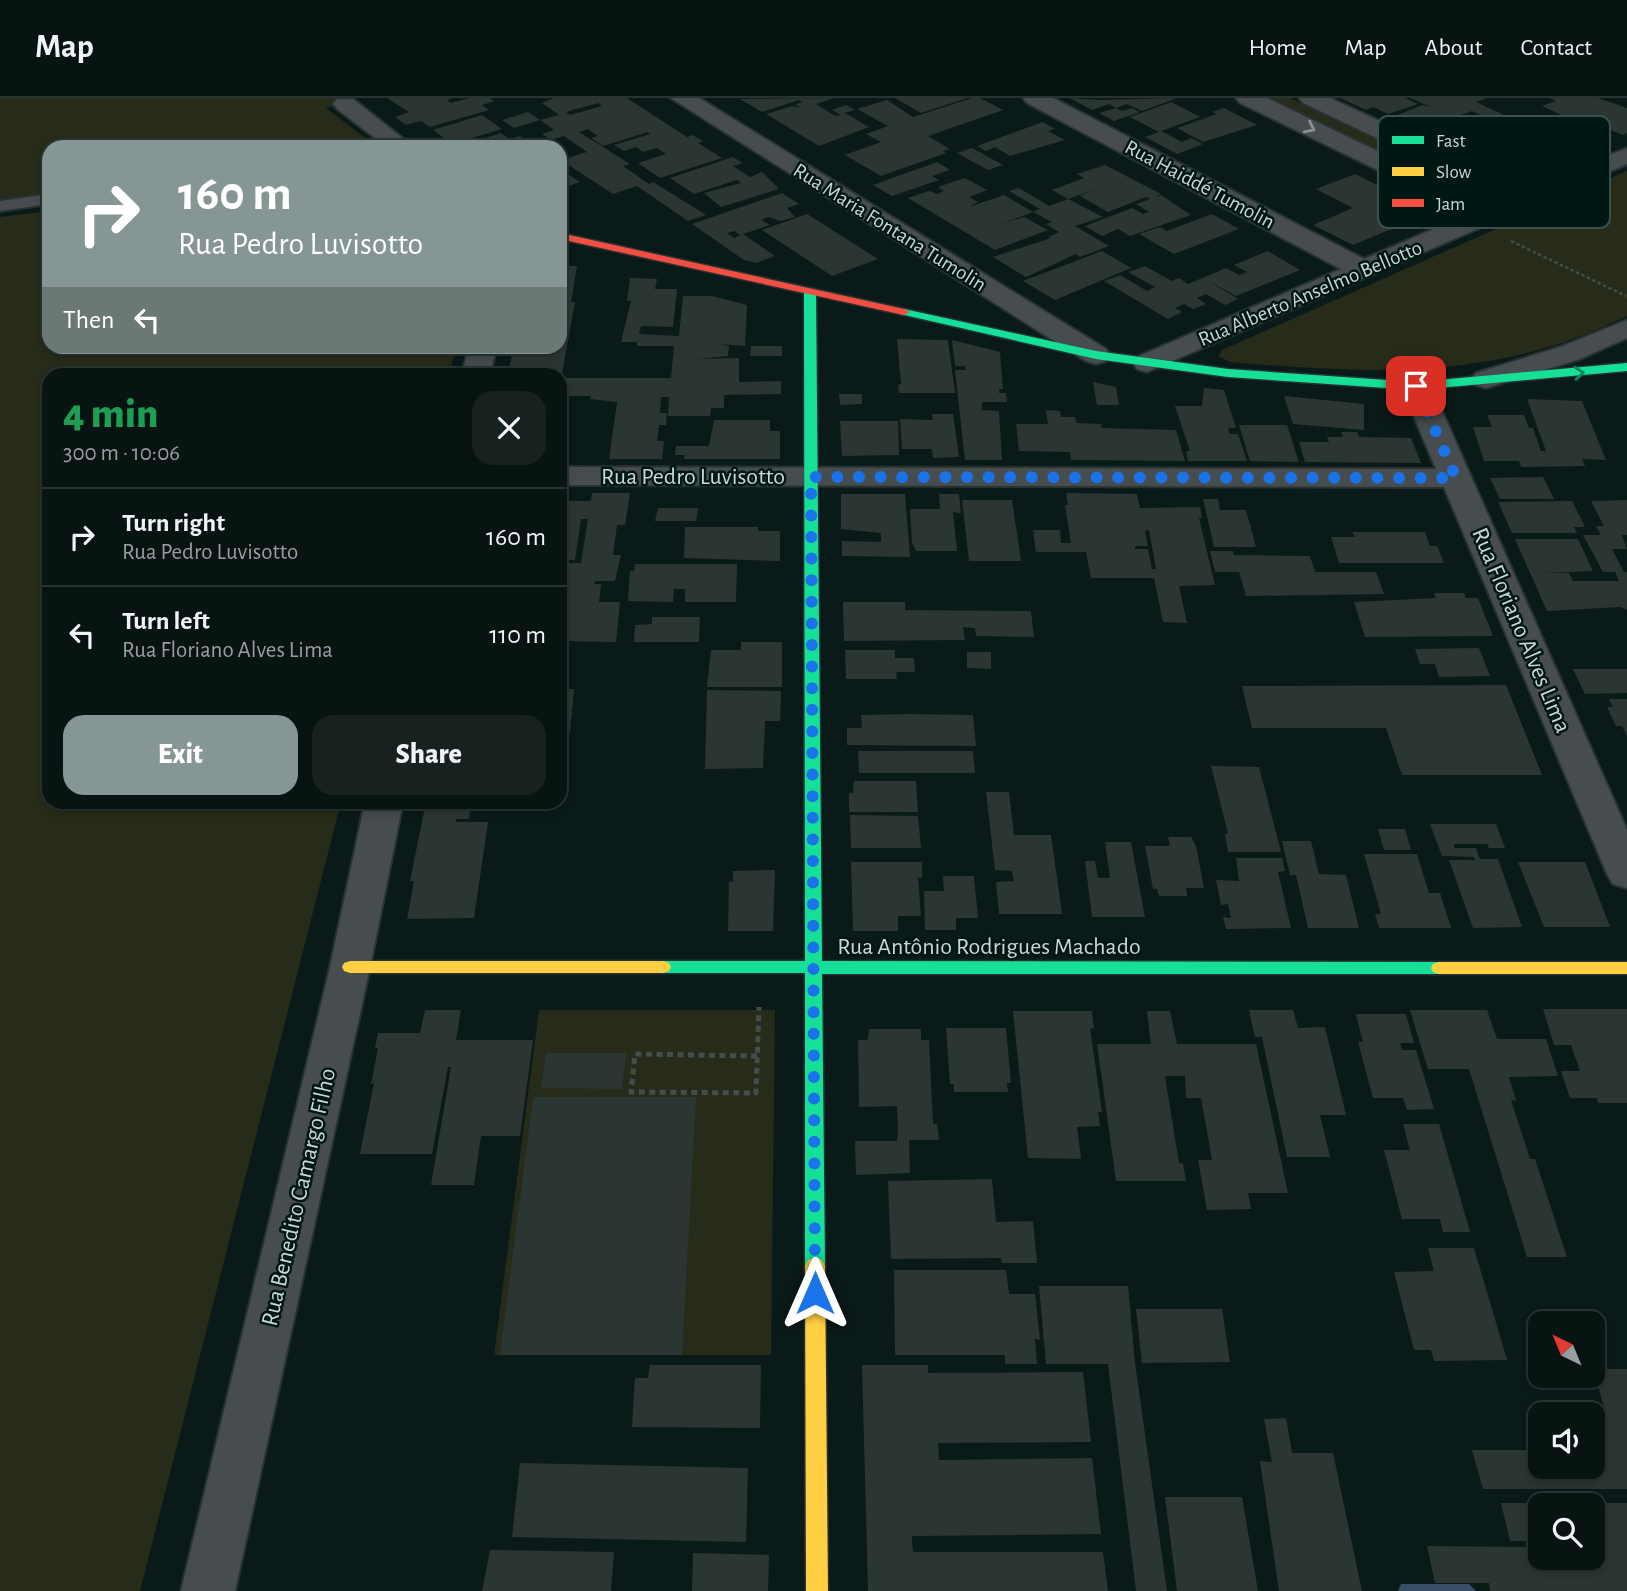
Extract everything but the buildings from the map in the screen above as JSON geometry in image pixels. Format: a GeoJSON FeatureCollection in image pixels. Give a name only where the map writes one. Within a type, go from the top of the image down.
{"type":"FeatureCollection","features":[{"type":"Feature","properties":{"kind":"street","name":"Rua Maria Fontana Tumolin"},"geometry":{"type":"LineString","coordinates":[[683,98],[1096,355]]}},
{"type":"Feature","properties":{"kind":"street","name":"Rua Haiddé Tumolin"},"geometry":{"type":"LineString","coordinates":[[1035,98],[1364,270]]}},
{"type":"Feature","properties":{"kind":"street"},"geometry":{"type":"LineString","coordinates":[[1248,98],[1378,161]]}},
{"type":"Feature","properties":{"kind":"street"},"geometry":{"type":"LineString","coordinates":[[1311,98],[1378,129]]}},
{"type":"Feature","properties":{"kind":"street"},"geometry":{"type":"LineString","coordinates":[[345,104],[393,140]]}},
{"type":"Feature","properties":{"kind":"street","name":"Rua Alberto Anselmo Bellotto"},"geometry":{"type":"LineString","coordinates":[[1610,162],[1627,155]]}},
{"type":"Feature","properties":{"kind":"street","name":"Rua Alberto Anselmo Bellotto"},"geometry":{"type":"LineString","coordinates":[[1147,363],[1460,228]]}},
{"type":"Feature","properties":{"kind":"street"},"geometry":{"type":"LineString","coordinates":[[567,238],[1096,355],[1228,373],[1416,386],[1627,367]]}},
{"type":"Feature","properties":{"kind":"street"},"geometry":{"type":"LineString","coordinates":[[810,292],[817,1591]]}},
{"type":"Feature","properties":{"kind":"street"},"geometry":{"type":"LineString","coordinates":[[1486,379],[1570,354],[1627,328]]}},
{"type":"Feature","properties":{"kind":"street","name":"Rua Floriano Alves Lima"},"geometry":{"type":"LineString","coordinates":[[1416,386],[1627,874]]}},
{"type":"Feature","properties":{"kind":"street","name":"Rua Pedro Luvisotto"},"geometry":{"type":"LineString","coordinates":[[567,476],[1456,478]]}},
{"type":"Feature","properties":{"kind":"street","name":"Rua Benedito Camargo Filho"},"geometry":{"type":"LineString","coordinates":[[208,1591],[350,967],[383,809]]}},
{"type":"Feature","properties":{"kind":"street","name":"Rua Antônio Rodrigues Machado"},"geometry":{"type":"LineString","coordinates":[[350,967],[1627,968]]}},
{"type":"Feature","properties":{"kind":"lane"},"geometry":{"type":"LineString","coordinates":[[0,206],[42,200]]}},
{"type":"Feature","properties":{"kind":"path"},"geometry":{"type":"LineString","coordinates":[[1511,241],[1627,296]]}},
{"type":"Feature","properties":{"kind":"path"},"geometry":{"type":"LineString","coordinates":[[757,1056],[635,1054],[631,1092],[756,1093],[761,969]]}},
{"type":"Feature","properties":{"kind":"green space"},"geometry":{"type":"Polygon","coordinates":[[[0,98],[356,98],[326,108],[368,140],[42,140],[42,199],[0,213],[0,98]]]}},
{"type":"Feature","properties":{"kind":"green space"},"geometry":{"type":"Polygon","coordinates":[[[1264,98],[1290,98],[1378,140],[1378,152],[1264,98]]]}},
{"type":"Feature","properties":{"kind":"green space"},"geometry":{"type":"Polygon","coordinates":[[[1627,171],[1627,316],[1578,337],[1530,352],[1433,368],[1334,369],[1230,362],[1218,356],[1222,350],[1498,228],[1610,228],[1610,179],[1627,171]]]}},
{"type":"Feature","properties":{"kind":"green space"},"geometry":{"type":"Polygon","coordinates":[[[42,212],[42,354],[454,354],[451,368],[42,368],[42,809],[339,809],[140,1591],[0,1591],[0,217],[42,212]]]}},
{"type":"Feature","properties":{"kind":"green space"},"geometry":{"type":"Polygon","coordinates":[[[539,1010],[775,1010],[771,1355],[494,1355],[539,1010]]]}},
{"type":"Feature","properties":{"kind":"water"},"geometry":{"type":"Polygon","coordinates":[[[1401,1584],[1469,1584],[1476,1591],[1398,1591],[1401,1584]]]}},
{"type":"Feature","properties":{"kind":"traffic: fast"},"geometry":{"type":"LineString","coordinates":[[810,292],[815,1266]]}},
{"type":"Feature","properties":{"kind":"traffic: fast"},"geometry":{"type":"LineString","coordinates":[[904,312],[1096,355],[1228,373],[1416,386],[1627,367]]}},
{"type":"Feature","properties":{"kind":"traffic: fast"},"geometry":{"type":"LineString","coordinates":[[663,967],[1439,968]]}},
{"type":"Feature","properties":{"kind":"traffic: slow"},"geometry":{"type":"LineString","coordinates":[[350,967],[663,967]]}},
{"type":"Feature","properties":{"kind":"traffic: slow"},"geometry":{"type":"LineString","coordinates":[[1439,968],[1627,968]]}},
{"type":"Feature","properties":{"kind":"traffic: slow"},"geometry":{"type":"LineString","coordinates":[[815,1266],[817,1591]]}},
{"type":"Feature","properties":{"kind":"traffic: jam"},"geometry":{"type":"LineString","coordinates":[[567,238],[904,312]]}},
{"type":"Feature","properties":{"kind":"route"},"geometry":{"type":"LineString","coordinates":[[815,1293],[811,477],[1456,478],[1416,386]]}}]}
